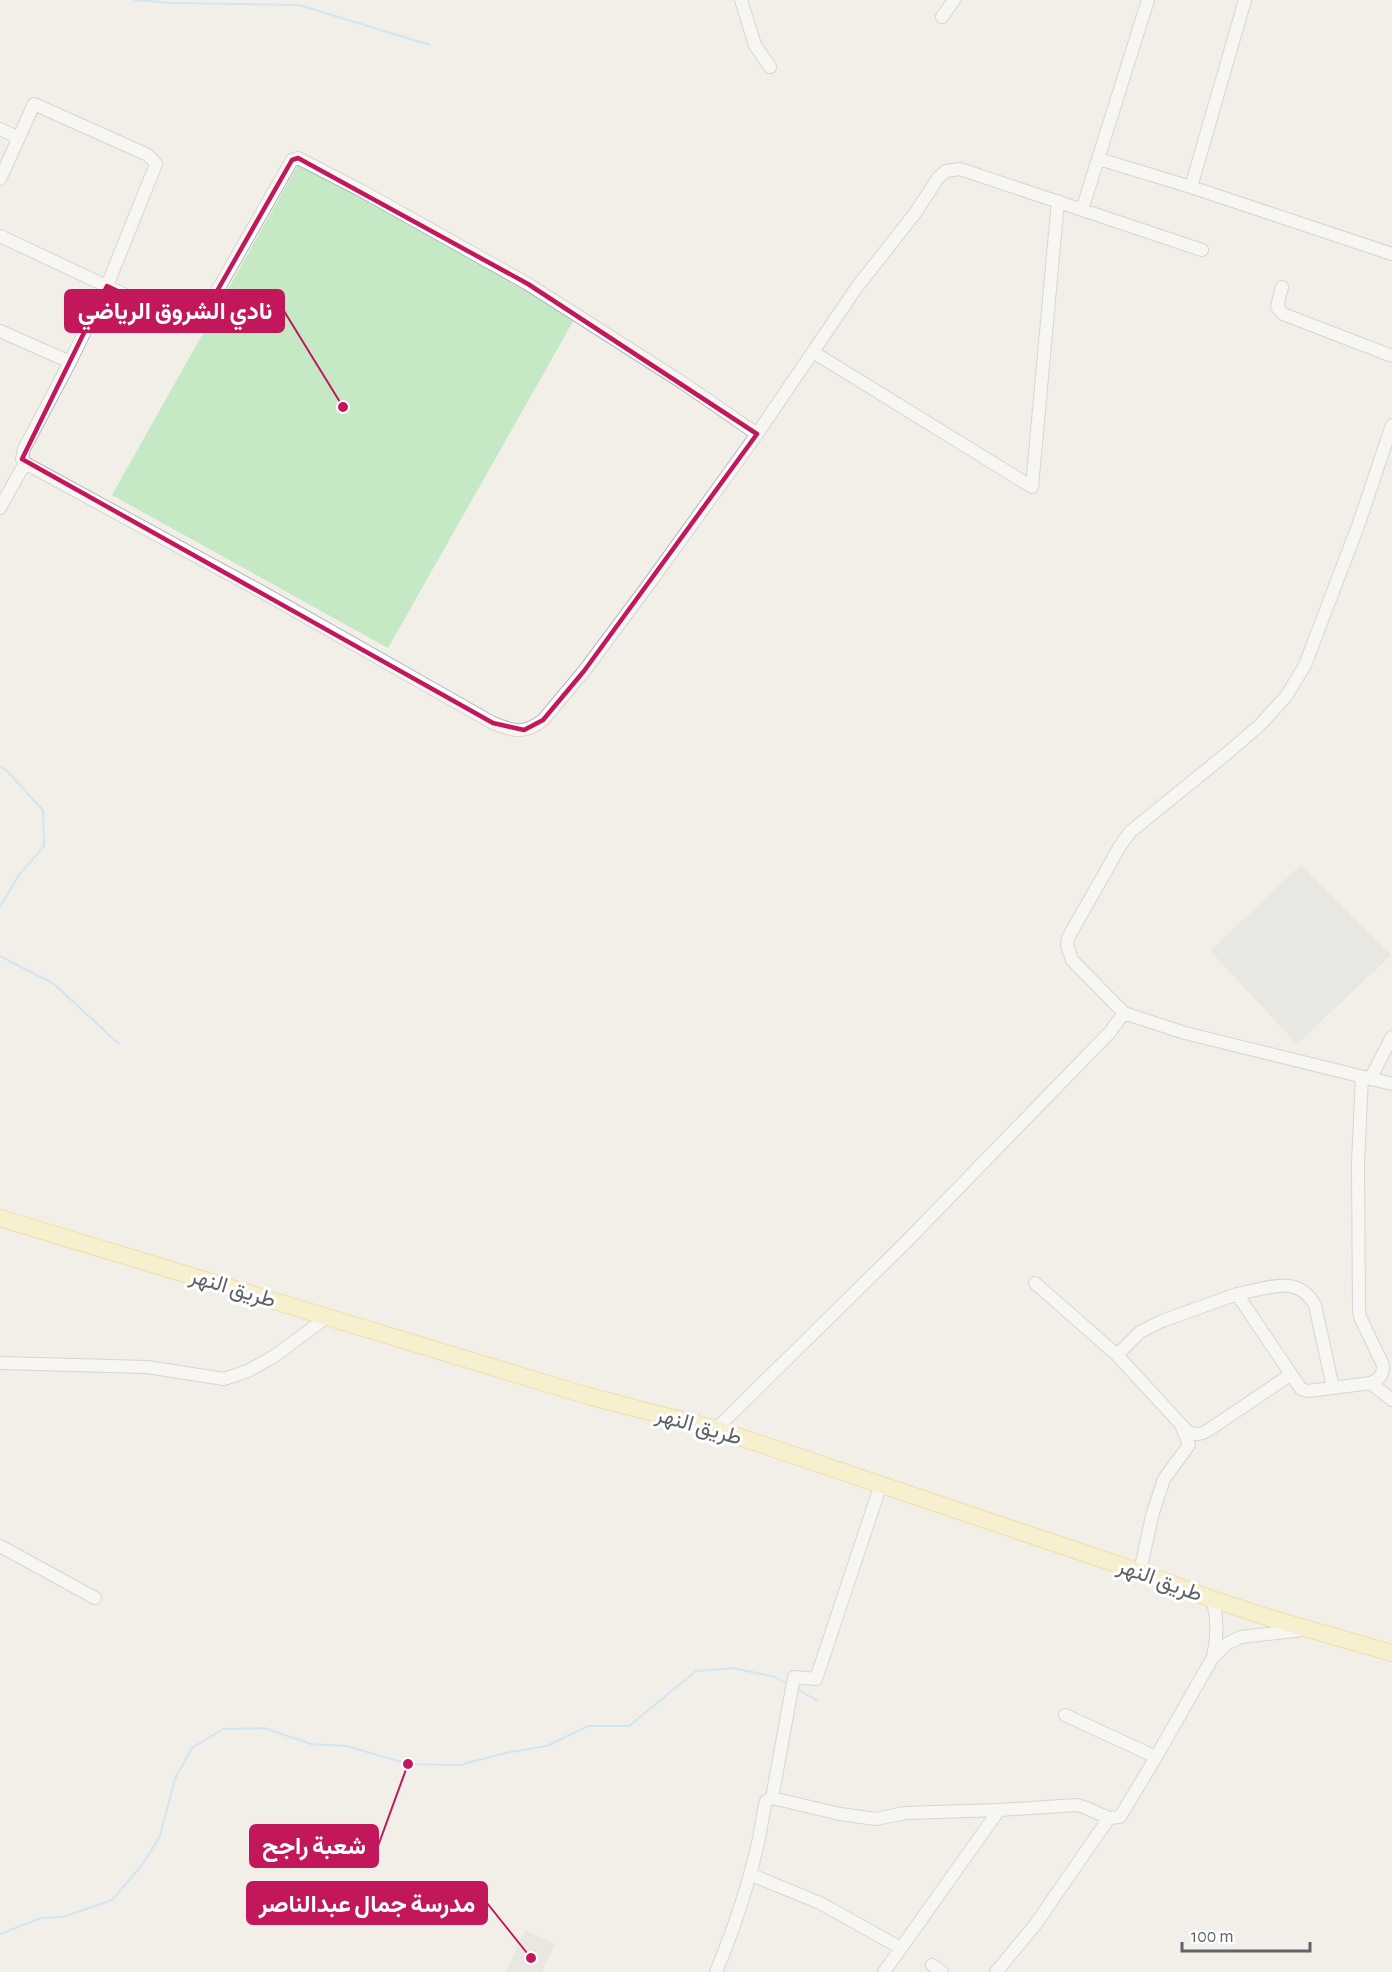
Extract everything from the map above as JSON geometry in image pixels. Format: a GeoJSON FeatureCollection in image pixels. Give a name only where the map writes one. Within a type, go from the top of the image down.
{"type":"FeatureCollection","features":[{"type":"Feature","properties":{"kind":"main road","name":"طريق النهر"},"geometry":{"type":"LineString","coordinates":[[0,1218],[588,1396],[716,1429],[1140,1572],[1212,1599],[1392,1653]]}},
{"type":"Feature","properties":{"kind":"street"},"geometry":{"type":"LineString","coordinates":[[741,0],[755,45],[770,67]]}},
{"type":"Feature","properties":{"kind":"street"},"geometry":{"type":"LineString","coordinates":[[942,17],[954,0]]}},
{"type":"Feature","properties":{"kind":"street"},"geometry":{"type":"LineString","coordinates":[[1082,210],[1148,0]]}},
{"type":"Feature","properties":{"kind":"street"},"geometry":{"type":"LineString","coordinates":[[1191,187],[1245,0]]}},
{"type":"Feature","properties":{"kind":"street"},"geometry":{"type":"LineString","coordinates":[[0,179],[34,104],[148,155],[156,164],[156,169],[107,286],[24,449],[22,459],[25,463],[262,592],[492,723],[516,730],[534,727],[543,720],[584,671],[757,434],[862,280],[916,212],[944,172],[960,169],[1202,250]]}},
{"type":"Feature","properties":{"kind":"street"},"geometry":{"type":"LineString","coordinates":[[0,129],[19,138]]}},
{"type":"Feature","properties":{"kind":"street"},"geometry":{"type":"LineString","coordinates":[[0,236],[178,320],[190,322],[201,319],[292,160],[298,158],[362,190],[528,284],[683,383],[757,434]]}},
{"type":"Feature","properties":{"kind":"street"},"geometry":{"type":"LineString","coordinates":[[1099,159],[1392,254]]}},
{"type":"Feature","properties":{"kind":"street"},"geometry":{"type":"LineString","coordinates":[[813,352],[1032,487],[1058,201]]}},
{"type":"Feature","properties":{"kind":"street"},"geometry":{"type":"LineString","coordinates":[[1282,287],[1277,307],[1283,314],[1392,356]]}},
{"type":"Feature","properties":{"kind":"street"},"geometry":{"type":"LineString","coordinates":[[0,331],[70,362]]}},
{"type":"Feature","properties":{"kind":"street"},"geometry":{"type":"LineString","coordinates":[[1392,425],[1358,526],[1305,665],[1287,695],[1266,719],[1225,755],[1130,832],[1068,938],[1067,945],[1072,960],[1103,989],[1124,1014],[1185,1034],[1392,1084]]}},
{"type":"Feature","properties":{"kind":"street"},"geometry":{"type":"LineString","coordinates":[[0,508],[25,463]]}},
{"type":"Feature","properties":{"kind":"street"},"geometry":{"type":"LineString","coordinates":[[716,1429],[905,1243],[1110,1032],[1124,1014]]}},
{"type":"Feature","properties":{"kind":"street"},"geometry":{"type":"LineString","coordinates":[[1237,1294],[1301,1389],[1308,1391],[1371,1383],[1378,1380],[1388,1366],[1360,1317],[1358,1162],[1366,1078],[1392,1036]]}},
{"type":"Feature","properties":{"kind":"street"},"geometry":{"type":"LineString","coordinates":[[1035,1283],[1117,1355],[1192,1434],[1201,1434],[1290,1375]]}},
{"type":"Feature","properties":{"kind":"street"},"geometry":{"type":"LineString","coordinates":[[1117,1355],[1140,1332],[1162,1321],[1237,1294],[1286,1285],[1297,1287],[1310,1297],[1315,1305],[1333,1388]]}},
{"type":"Feature","properties":{"kind":"street"},"geometry":{"type":"LineString","coordinates":[[0,1364],[147,1368],[224,1378],[248,1371],[276,1355],[327,1317]]}},
{"type":"Feature","properties":{"kind":"street"},"geometry":{"type":"LineString","coordinates":[[1371,1383],[1392,1400]]}},
{"type":"Feature","properties":{"kind":"street"},"geometry":{"type":"LineString","coordinates":[[1140,1572],[1152,1516],[1164,1479],[1189,1445],[1181,1425]]}},
{"type":"Feature","properties":{"kind":"street"},"geometry":{"type":"LineString","coordinates":[[772,1798],[794,1677],[816,1680],[881,1484]]}},
{"type":"Feature","properties":{"kind":"street"},"geometry":{"type":"LineString","coordinates":[[0,1546],[95,1598]]}},
{"type":"Feature","properties":{"kind":"street"},"geometry":{"type":"LineString","coordinates":[[716,1972],[730,1940],[747,1888],[766,1801],[772,1798],[840,1814],[876,1819],[905,1813],[1076,1805],[1109,1818],[1120,1816],[1213,1657],[1217,1641],[1217,1627],[1212,1599]]}},
{"type":"Feature","properties":{"kind":"street"},"geometry":{"type":"LineString","coordinates":[[1213,1657],[1228,1643],[1241,1637],[1311,1629]]}},
{"type":"Feature","properties":{"kind":"street"},"geometry":{"type":"LineString","coordinates":[[1065,1715],[1156,1757]]}},
{"type":"Feature","properties":{"kind":"street"},"geometry":{"type":"LineString","coordinates":[[884,1972],[999,1810]]}},
{"type":"Feature","properties":{"kind":"street"},"geometry":{"type":"LineString","coordinates":[[996,1972],[1035,1925],[1109,1818]]}},
{"type":"Feature","properties":{"kind":"street"},"geometry":{"type":"LineString","coordinates":[[754,1876],[820,1903],[901,1948]]}},
{"type":"Feature","properties":{"kind":"highlighted area"},"geometry":{"type":"Polygon","coordinates":[[[298,158],[528,284],[757,434],[584,671],[543,720],[524,730],[493,723],[22,459],[107,286],[179,320],[201,319],[292,160],[298,158]]]}},
{"type":"Feature","properties":{"kind":"shaded area"},"geometry":{"type":"Polygon","coordinates":[[[1301,865],[1391,955],[1297,1044],[1210,951],[1301,865]]]}},
{"type":"Feature","properties":{"kind":"shaded area"},"geometry":{"type":"Polygon","coordinates":[[[525,1930],[555,1944],[542,1972],[506,1972],[525,1930]]]}},
{"type":"Feature","properties":{"kind":"green space"},"geometry":{"type":"Polygon","coordinates":[[[299,163],[575,318],[388,648],[112,495],[299,163]]]}},
{"type":"Feature","properties":{"kind":"waterway"},"geometry":{"type":"LineString","coordinates":[[134,0],[299,5],[430,45]]}},
{"type":"Feature","properties":{"kind":"waterway"},"geometry":{"type":"LineString","coordinates":[[0,766],[43,810],[44,846],[19,875],[0,907]]}},
{"type":"Feature","properties":{"kind":"waterway"},"geometry":{"type":"LineString","coordinates":[[0,956],[54,984],[119,1044]]}},
{"type":"Feature","properties":{"kind":"waterway"},"geometry":{"type":"LineString","coordinates":[[0,1934],[41,1918],[63,1917],[112,1900],[142,1865],[160,1836],[175,1779],[192,1748],[223,1729],[264,1728],[311,1744],[347,1746],[408,1764],[460,1765],[505,1753],[547,1746],[588,1726],[629,1726],[696,1671],[733,1668],[775,1677],[789,1685]]}},
{"type":"Feature","properties":{"kind":"waterway"},"geometry":{"type":"LineString","coordinates":[[797,1689],[818,1701]]}},
{"type":"Feature","properties":{"kind":"place","name":"نادي الشروق الرياضي"},"geometry":{"type":"Point","coordinates":[343,407]}},
{"type":"Feature","properties":{"kind":"place","name":"شعبة راجح"},"geometry":{"type":"Point","coordinates":[408,1764]}},
{"type":"Feature","properties":{"kind":"place","name":"مدرسة جمال عبدالناصر"},"geometry":{"type":"Point","coordinates":[531,1958]}}]}
